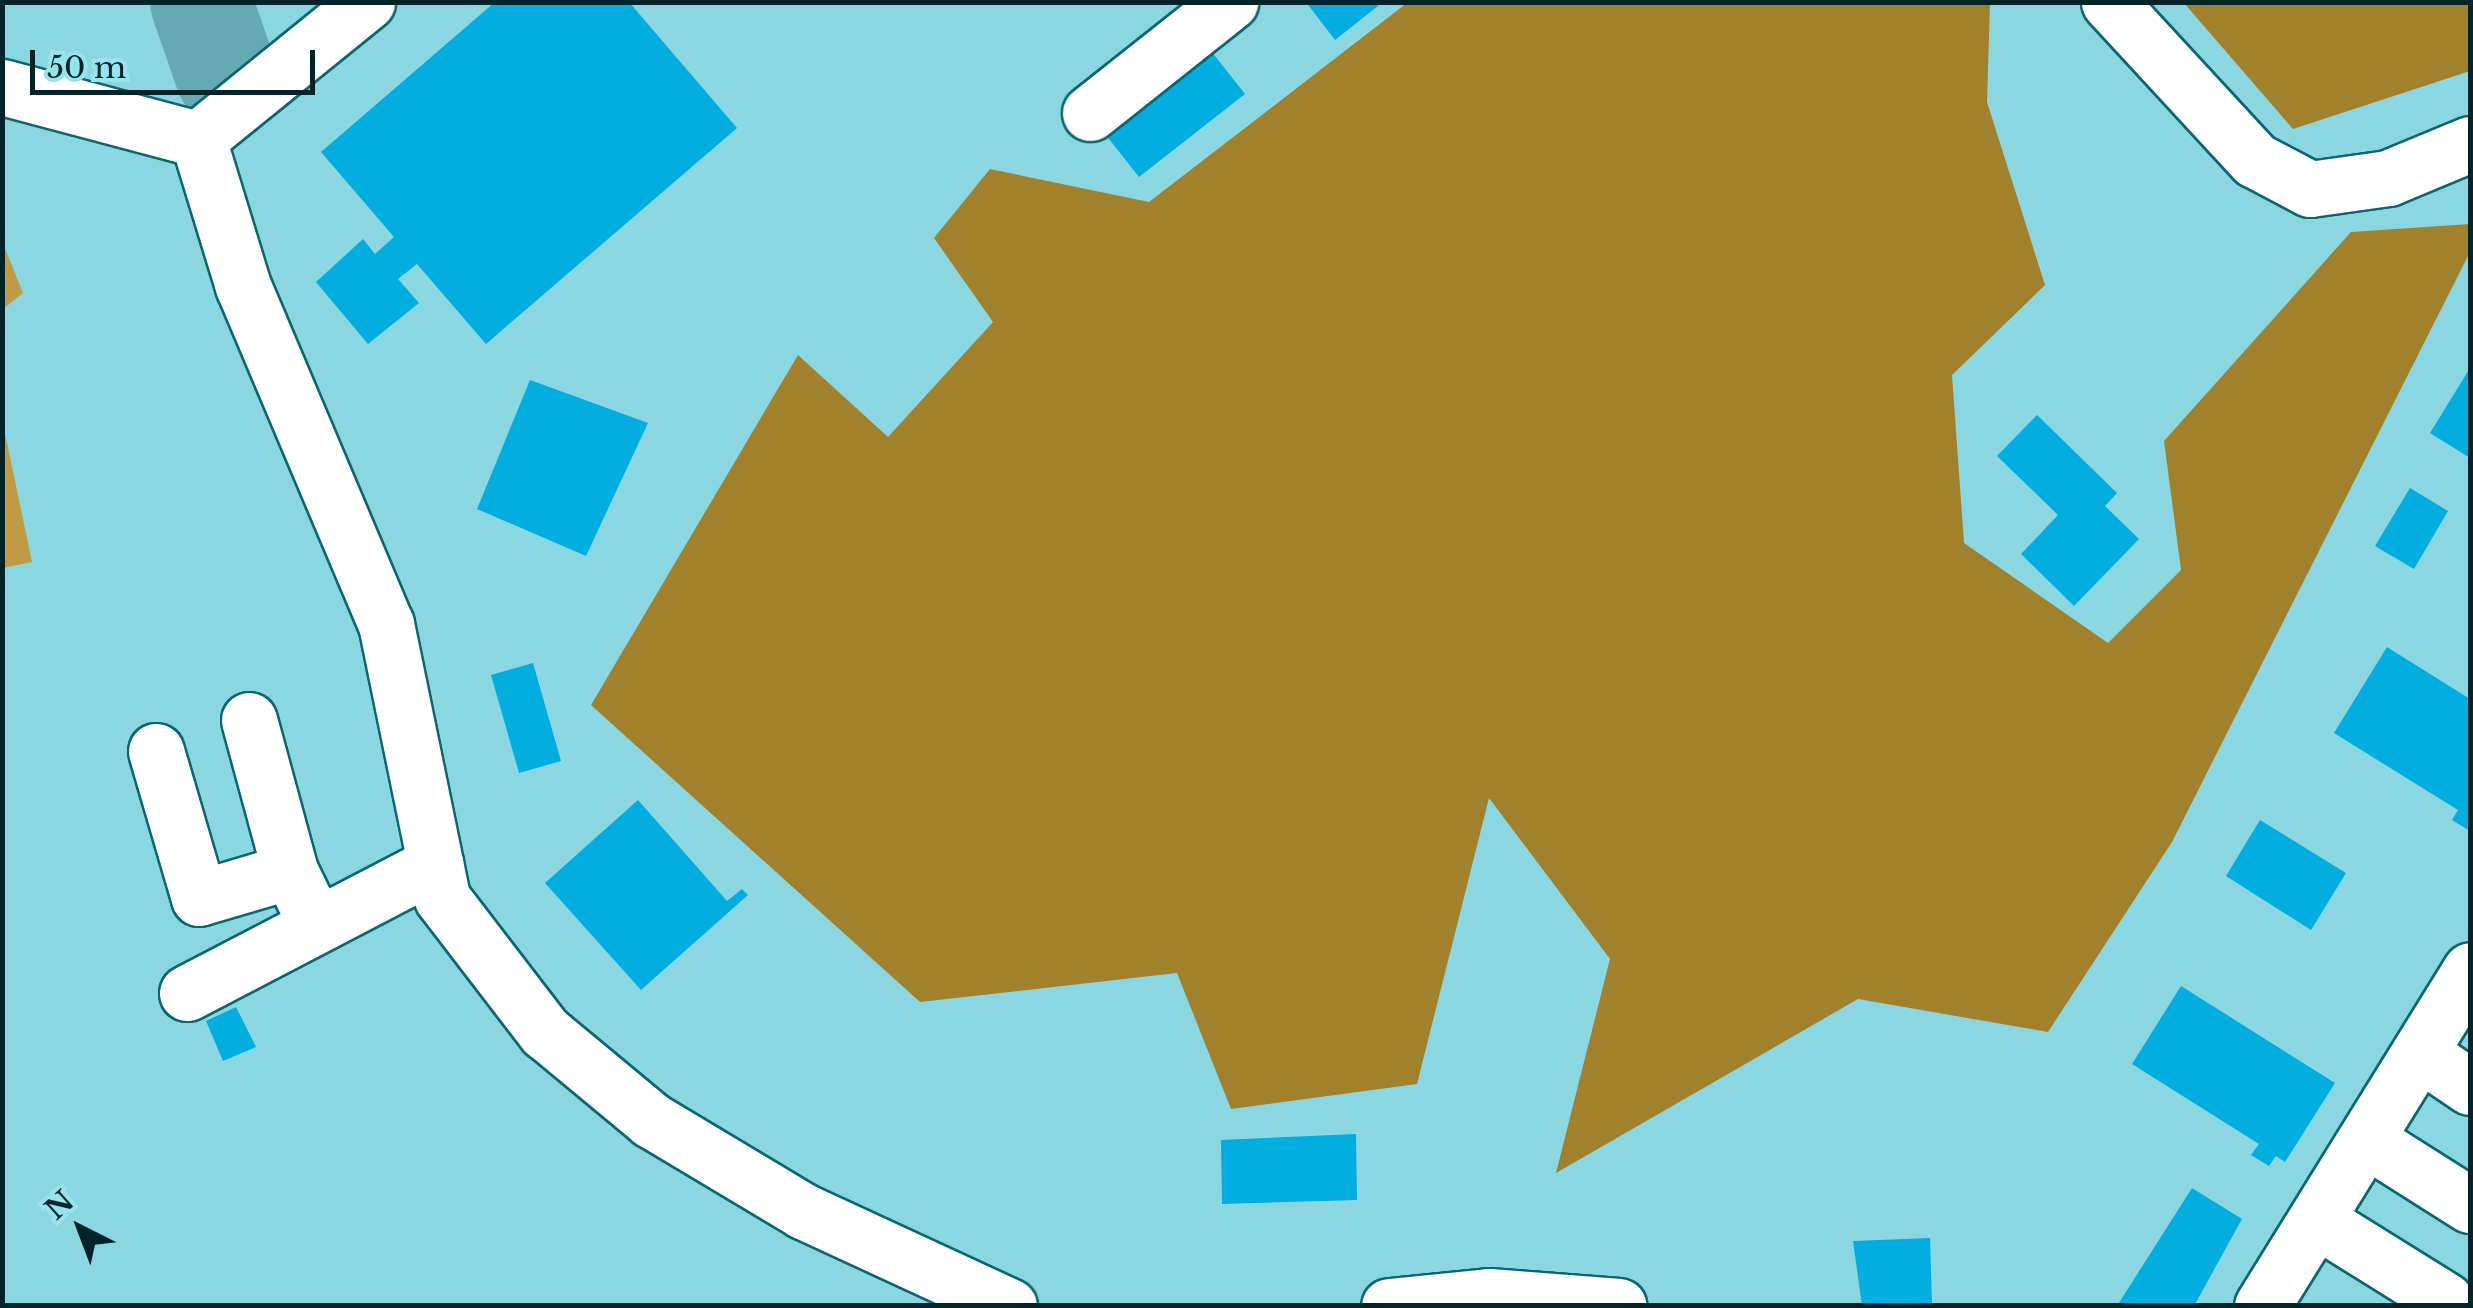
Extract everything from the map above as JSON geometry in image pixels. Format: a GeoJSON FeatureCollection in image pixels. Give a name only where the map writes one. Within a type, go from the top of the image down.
{"type":"FeatureCollection","features":[{"type":"Feature","properties":{"kind":"lane"},"geometry":{"type":"LineString","coordinates":[[198,139],[367,2]]}},
{"type":"Feature","properties":{"kind":"lane"},"geometry":{"type":"LineString","coordinates":[[1090,113],[1230,2]]}},
{"type":"Feature","properties":{"kind":"lane"},"geometry":{"type":"LineString","coordinates":[[2109,2],[2256,160],[2310,189],[2388,178],[2470,144]]}},
{"type":"Feature","properties":{"kind":"lane"},"geometry":{"type":"LineString","coordinates":[[2,87],[198,139]]}},
{"type":"Feature","properties":{"kind":"lane"},"geometry":{"type":"LineString","coordinates":[[198,139],[243,286],[386,624],[442,898],[544,1032],[651,1120],[803,1211],[1009,1306]]}},
{"type":"Feature","properties":{"kind":"lane"},"geometry":{"type":"LineString","coordinates":[[249,720],[290,871],[316,925]]}},
{"type":"Feature","properties":{"kind":"lane"},"geometry":{"type":"LineString","coordinates":[[156,750],[199,898],[290,871]]}},
{"type":"Feature","properties":{"kind":"lane"},"geometry":{"type":"LineString","coordinates":[[187,992],[436,864]]}},
{"type":"Feature","properties":{"kind":"lane"},"geometry":{"type":"LineString","coordinates":[[2262,1306],[2470,970]]}},
{"type":"Feature","properties":{"kind":"lane"},"geometry":{"type":"LineString","coordinates":[[2420,1053],[2470,1087]]}},
{"type":"Feature","properties":{"kind":"lane"},"geometry":{"type":"LineString","coordinates":[[2367,1140],[2470,1205]]}},
{"type":"Feature","properties":{"kind":"lane"},"geometry":{"type":"LineString","coordinates":[[2318,1221],[2445,1300]]}},
{"type":"Feature","properties":{"kind":"lane"},"geometry":{"type":"LineString","coordinates":[[1389,1306],[1488,1296],[1619,1306]]}},
{"type":"Feature","properties":{"kind":"shaded area"},"geometry":{"type":"Polygon","coordinates":[[[1407,3],[1990,3],[1987,102],[2045,285],[1952,375],[1964,543],[2108,643],[2181,570],[2164,441],[2351,232],[2470,224],[2470,252],[2172,842],[2048,1032],[1858,999],[1556,1173],[1610,959],[1489,798],[1417,1084],[1231,1109],[1177,973],[920,1002],[591,705],[798,355],[888,437],[993,322],[934,238],[990,169],[1149,202],[1407,3]]]}},
{"type":"Feature","properties":{"kind":"shaded area"},"geometry":{"type":"Polygon","coordinates":[[[2184,3],[2470,3],[2470,71],[2293,129],[2184,3]]]}},
{"type":"Feature","properties":{"kind":"shaded area"},"geometry":{"type":"Polygon","coordinates":[[[2,241],[23,293],[3,309],[2,309],[2,241]]]}},
{"type":"Feature","properties":{"kind":"shaded area"},"geometry":{"type":"Polygon","coordinates":[[[2,419],[32,562],[3,568],[2,568],[2,419]]]}},
{"type":"Feature","properties":{"kind":"building"},"geometry":{"type":"Polygon","coordinates":[[[495,2],[629,2],[737,128],[486,344],[417,264],[398,279],[419,303],[368,344],[316,282],[363,239],[375,254],[394,237],[321,152],[495,2]]]}},
{"type":"Feature","properties":{"kind":"building"},"geometry":{"type":"Polygon","coordinates":[[[1306,2],[1383,2],[1335,40],[1306,2]]]}},
{"type":"Feature","properties":{"kind":"building"},"geometry":{"type":"Polygon","coordinates":[[[1204,42],[1245,94],[1139,177],[1098,125],[1204,42]]]}},
{"type":"Feature","properties":{"kind":"building"},"geometry":{"type":"Polygon","coordinates":[[[2470,368],[2470,458],[2430,433],[2470,368]]]}},
{"type":"Feature","properties":{"kind":"building"},"geometry":{"type":"Polygon","coordinates":[[[530,380],[648,423],[586,556],[477,509],[530,380]]]}},
{"type":"Feature","properties":{"kind":"building"},"geometry":{"type":"Polygon","coordinates":[[[2037,415],[2117,493],[2105,506],[2139,539],[2074,606],[2021,554],[2058,515],[1997,456],[2037,415]]]}},
{"type":"Feature","properties":{"kind":"building"},"geometry":{"type":"Polygon","coordinates":[[[2410,488],[2448,511],[2414,569],[2375,546],[2410,488]]]}},
{"type":"Feature","properties":{"kind":"building"},"geometry":{"type":"Polygon","coordinates":[[[2387,647],[2470,699],[2470,831],[2452,820],[2458,810],[2334,733],[2387,647]]]}},
{"type":"Feature","properties":{"kind":"building"},"geometry":{"type":"Polygon","coordinates":[[[533,663],[561,761],[519,773],[491,675],[533,663]]]}},
{"type":"Feature","properties":{"kind":"building"},"geometry":{"type":"Polygon","coordinates":[[[638,800],[727,901],[742,889],[748,895],[641,990],[545,883],[638,800]]]}},
{"type":"Feature","properties":{"kind":"building"},"geometry":{"type":"Polygon","coordinates":[[[2260,820],[2346,873],[2311,930],[2226,876],[2260,820]]]}},
{"type":"Feature","properties":{"kind":"building"},"geometry":{"type":"Polygon","coordinates":[[[2181,986],[2335,1083],[2285,1162],[2276,1156],[2269,1166],[2251,1155],[2259,1144],[2132,1064],[2181,986]]]}},
{"type":"Feature","properties":{"kind":"building"},"geometry":{"type":"Polygon","coordinates":[[[236,1007],[256,1047],[223,1061],[206,1021],[236,1007]]]}},
{"type":"Feature","properties":{"kind":"building"},"geometry":{"type":"Polygon","coordinates":[[[1356,1134],[1357,1200],[1222,1204],[1221,1140],[1356,1134]]]}},
{"type":"Feature","properties":{"kind":"building"},"geometry":{"type":"Polygon","coordinates":[[[2192,1188],[2242,1219],[2194,1306],[2117,1306],[2192,1188]]]}},
{"type":"Feature","properties":{"kind":"building"},"geometry":{"type":"Polygon","coordinates":[[[1930,1238],[1932,1306],[1862,1306],[1853,1241],[1930,1238]]]}},
{"type":"Feature","properties":{"kind":"taxiway"},"geometry":{"type":"LineString","coordinates":[[201,2],[226,74]]}}]}
